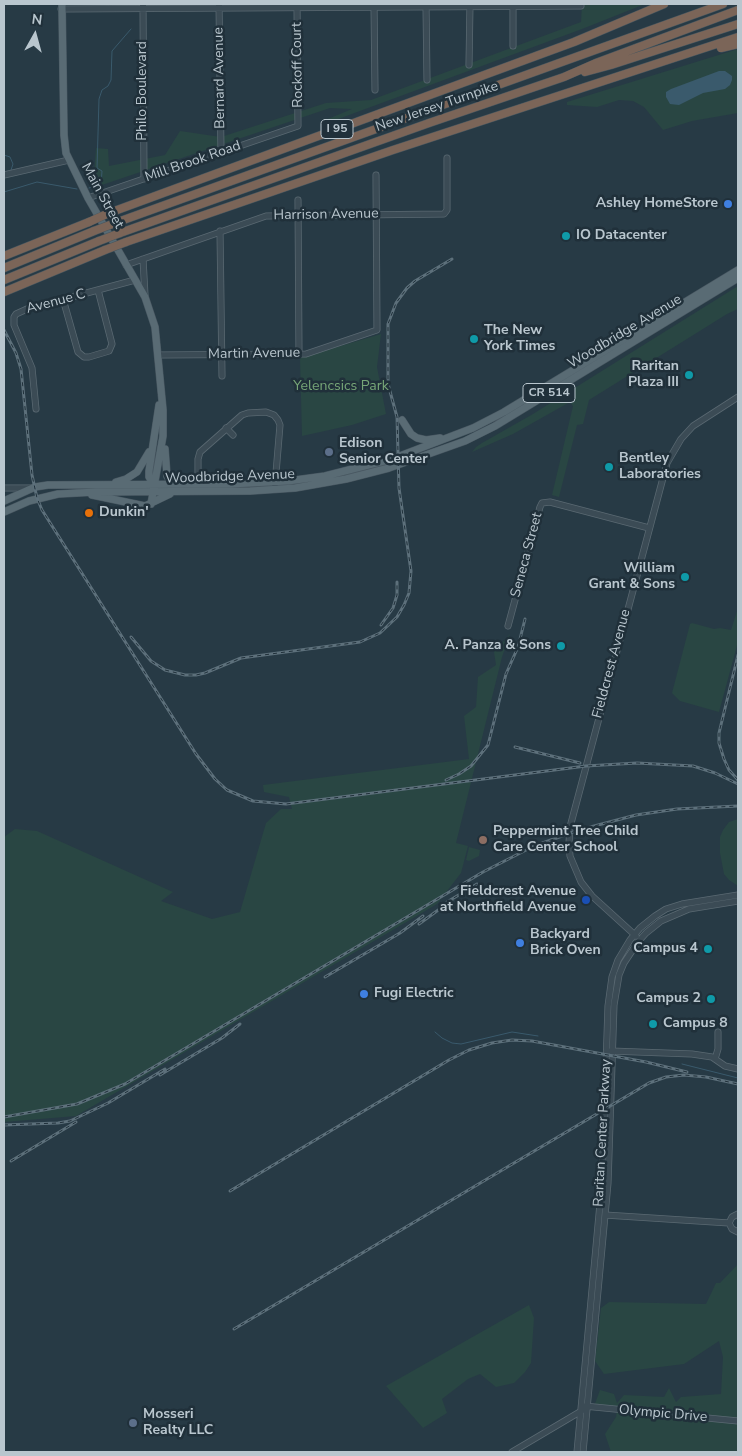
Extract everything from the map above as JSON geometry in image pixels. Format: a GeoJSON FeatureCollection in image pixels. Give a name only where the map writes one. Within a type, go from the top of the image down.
{"type":"FeatureCollection","features":[{"type":"Feature","properties":{"kind":"highway","name":"New Jersey Turnpike"},"geometry":{"type":"LineString","coordinates":[[4,256],[109,214],[574,42],[664,4]]}},
{"type":"Feature","properties":{"kind":"highway"},"geometry":{"type":"LineString","coordinates":[[674,22],[691,11],[709,4]]}},
{"type":"Feature","properties":{"kind":"highway","name":"New Jersey Turnpike"},"geometry":{"type":"LineString","coordinates":[[4,268],[115,223],[723,4]]}},
{"type":"Feature","properties":{"kind":"highway","name":"New Jersey Turnpike"},"geometry":{"type":"LineString","coordinates":[[4,280],[120,233],[564,77],[596,63],[738,10]]}},
{"type":"Feature","properties":{"kind":"highway"},"geometry":{"type":"LineString","coordinates":[[564,77],[620,63],[738,24]]}},
{"type":"Feature","properties":{"kind":"highway","name":"New Jersey Turnpike"},"geometry":{"type":"LineString","coordinates":[[4,292],[126,242],[384,153],[738,37]]}},
{"type":"Feature","properties":{"kind":"highway"},"geometry":{"type":"LineString","coordinates":[[700,50],[711,51],[738,44]]}},
{"type":"Feature","properties":{"kind":"main road","name":"Main Street"},"geometry":{"type":"LineString","coordinates":[[62,6],[64,135],[68,160],[145,297],[153,317],[158,355],[163,436],[154,488]]}},
{"type":"Feature","properties":{"kind":"main road","name":"Woodbridge Avenue"},"geometry":{"type":"LineString","coordinates":[[4,501],[34,488],[54,484],[108,484],[177,492],[250,491],[392,460],[451,438],[504,412],[738,270]]}},
{"type":"Feature","properties":{"kind":"main road","name":"Woodbridge Avenue"},"geometry":{"type":"LineString","coordinates":[[4,512],[48,495],[154,488],[182,483],[275,485],[346,479],[373,473],[431,455],[495,426],[738,278]]}},
{"type":"Feature","properties":{"kind":"main road","name":"Main Street"},"geometry":{"type":"LineString","coordinates":[[154,488],[149,471],[160,389]]}},
{"type":"Feature","properties":{"kind":"main road"},"geometry":{"type":"LineString","coordinates":[[402,420],[411,434],[417,438],[426,440],[451,438]]}},
{"type":"Feature","properties":{"kind":"main road"},"geometry":{"type":"LineString","coordinates":[[163,436],[167,476],[173,481],[182,483]]}},
{"type":"Feature","properties":{"kind":"main road"},"geometry":{"type":"LineString","coordinates":[[108,484],[126,479],[137,472],[146,459],[154,441]]}},
{"type":"Feature","properties":{"kind":"main road"},"geometry":{"type":"LineString","coordinates":[[151,504],[154,488]]}},
{"type":"Feature","properties":{"kind":"main road"},"geometry":{"type":"LineString","coordinates":[[77,493],[144,506],[151,504],[161,497],[177,492]]}},
{"type":"Feature","properties":{"kind":"street","name":"Rockoff Court"},"geometry":{"type":"LineString","coordinates":[[297,5],[298,126]]}},
{"type":"Feature","properties":{"kind":"street"},"geometry":{"type":"LineString","coordinates":[[426,5],[427,80]]}},
{"type":"Feature","properties":{"kind":"street"},"geometry":{"type":"LineString","coordinates":[[469,65],[470,5]]}},
{"type":"Feature","properties":{"kind":"street"},"geometry":{"type":"LineString","coordinates":[[513,5],[513,46]]}},
{"type":"Feature","properties":{"kind":"street"},"geometry":{"type":"LineString","coordinates":[[62,6],[581,6]]}},
{"type":"Feature","properties":{"kind":"street","name":"Bernard Avenue"},"geometry":{"type":"LineString","coordinates":[[219,6],[221,152]]}},
{"type":"Feature","properties":{"kind":"street"},"geometry":{"type":"LineString","coordinates":[[374,6],[375,90]]}},
{"type":"Feature","properties":{"kind":"street","name":"Philo Boulevard"},"geometry":{"type":"LineString","coordinates":[[143,7],[144,179]]}},
{"type":"Feature","properties":{"kind":"street","name":"Mill Brook Road"},"geometry":{"type":"LineString","coordinates":[[88,198],[298,126]]}},
{"type":"Feature","properties":{"kind":"street","name":"Harrison Avenue"},"geometry":{"type":"LineString","coordinates":[[126,265],[266,216],[444,214],[447,210],[447,158]]}},
{"type":"Feature","properties":{"kind":"street"},"geometry":{"type":"LineString","coordinates":[[4,175],[68,160]]}},
{"type":"Feature","properties":{"kind":"street"},"geometry":{"type":"LineString","coordinates":[[376,175],[376,215]]}},
{"type":"Feature","properties":{"kind":"street"},"geometry":{"type":"LineString","coordinates":[[298,200],[299,354]]}},
{"type":"Feature","properties":{"kind":"street","name":"Martin Avenue"},"geometry":{"type":"LineString","coordinates":[[158,355],[306,354],[377,330],[376,215]]}},
{"type":"Feature","properties":{"kind":"street"},"geometry":{"type":"LineString","coordinates":[[220,231],[222,376]]}},
{"type":"Feature","properties":{"kind":"street"},"geometry":{"type":"LineString","coordinates":[[143,259],[145,297]]}},
{"type":"Feature","properties":{"kind":"street","name":"Avenue C"},"geometry":{"type":"LineString","coordinates":[[36,409],[32,368],[14,325],[14,317],[20,311],[135,280]]}},
{"type":"Feature","properties":{"kind":"street"},"geometry":{"type":"LineString","coordinates":[[63,299],[78,352],[84,357],[89,357],[109,351],[112,344],[98,290]]}},
{"type":"Feature","properties":{"kind":"street","name":"Fieldcrest Avenue"},"geometry":{"type":"LineString","coordinates":[[640,939],[589,893],[580,882],[572,863],[568,840],[574,810],[665,467],[677,445],[697,422],[738,396]]}},
{"type":"Feature","properties":{"kind":"street"},"geometry":{"type":"LineString","coordinates":[[198,483],[198,459],[200,452],[237,418],[248,413],[266,412],[274,415],[280,426],[275,485]]}},
{"type":"Feature","properties":{"kind":"street"},"geometry":{"type":"LineString","coordinates":[[226,428],[233,435]]}},
{"type":"Feature","properties":{"kind":"street"},"geometry":{"type":"LineString","coordinates":[[4,488],[34,488]]}},
{"type":"Feature","properties":{"kind":"street","name":"Seneca Street"},"geometry":{"type":"LineString","coordinates":[[508,626],[540,507],[544,503],[550,502],[648,528]]}},
{"type":"Feature","properties":{"kind":"street","name":"Raritan Center Parkway"},"geometry":{"type":"LineString","coordinates":[[577,1452],[605,1215],[608,1174],[608,1006],[611,981],[620,957],[634,934],[652,918],[672,907],[691,902],[738,895]]}},
{"type":"Feature","properties":{"kind":"street","name":"Raritan Center Parkway"},"geometry":{"type":"LineString","coordinates":[[583,1452],[583,1408],[602,1182],[609,1051],[617,982],[624,963],[640,939],[653,926],[673,915],[693,908],[738,901]]}},
{"type":"Feature","properties":{"kind":"street"},"geometry":{"type":"LineString","coordinates":[[715,1059],[718,1049],[718,1032]]}},
{"type":"Feature","properties":{"kind":"street"},"geometry":{"type":"LineString","coordinates":[[609,1051],[692,1054],[715,1059],[725,1066],[738,1069]]}},
{"type":"Feature","properties":{"kind":"street"},"geometry":{"type":"LineString","coordinates":[[729,1223],[732,1217],[738,1214]]}},
{"type":"Feature","properties":{"kind":"street"},"geometry":{"type":"LineString","coordinates":[[605,1215],[729,1223]]}},
{"type":"Feature","properties":{"kind":"street"},"geometry":{"type":"LineString","coordinates":[[729,1223],[732,1229],[738,1232]]}},
{"type":"Feature","properties":{"kind":"street"},"geometry":{"type":"LineString","coordinates":[[512,1452],[583,1408]]}},
{"type":"Feature","properties":{"kind":"street","name":"Olympic Drive"},"geometry":{"type":"LineString","coordinates":[[583,1408],[738,1421]]}},
{"type":"Feature","properties":{"kind":"green space"},"geometry":{"type":"Polygon","coordinates":[[[582,4],[645,4],[322,125],[323,121],[352,109],[330,108],[93,188],[87,177],[94,175],[96,148],[108,149],[109,166],[165,155],[180,131],[221,137],[326,103],[371,100],[581,22],[582,4]]]}},
{"type":"Feature","properties":{"kind":"green space"},"geometry":{"type":"Polygon","coordinates":[[[738,49],[738,113],[692,121],[663,130],[644,107],[633,101],[619,100],[597,107],[567,105],[567,102],[738,49]]]}},
{"type":"Feature","properties":{"kind":"green space"},"geometry":{"type":"Polygon","coordinates":[[[738,286],[738,309],[589,400],[583,424],[577,425],[559,497],[552,495],[573,406],[570,402],[513,434],[472,452],[482,443],[533,414],[738,286]]]}},
{"type":"Feature","properties":{"kind":"green space","name":"Yelencsics Park"},"geometry":{"type":"Polygon","coordinates":[[[381,334],[377,367],[386,414],[352,425],[302,436],[300,358],[381,334]]]}},
{"type":"Feature","properties":{"kind":"green space"},"geometry":{"type":"Polygon","coordinates":[[[738,608],[738,642],[719,712],[680,701],[672,693],[690,624],[731,630],[738,608]]]}},
{"type":"Feature","properties":{"kind":"green space"},"geometry":{"type":"Polygon","coordinates":[[[510,634],[502,657],[456,843],[468,846],[461,873],[437,904],[76,1116],[4,1122],[4,837],[15,829],[37,831],[173,892],[161,901],[212,919],[240,912],[266,823],[281,809],[292,809],[289,797],[264,792],[263,785],[469,759],[464,716],[476,707],[478,677],[496,665],[494,652],[510,634]]]}},
{"type":"Feature","properties":{"kind":"green space"},"geometry":{"type":"Polygon","coordinates":[[[738,819],[738,886],[724,874],[720,853],[720,837],[729,822],[738,819]]]}},
{"type":"Feature","properties":{"kind":"green space"},"geometry":{"type":"Polygon","coordinates":[[[469,847],[480,850],[479,856],[469,861],[466,860],[469,847]]]}},
{"type":"Feature","properties":{"kind":"green space"},"geometry":{"type":"Polygon","coordinates":[[[738,1264],[738,1452],[611,1452],[605,1434],[616,1417],[617,1411],[593,1409],[600,1390],[614,1394],[617,1403],[624,1395],[664,1397],[669,1388],[676,1402],[681,1397],[721,1394],[723,1357],[719,1341],[684,1364],[604,1374],[595,1361],[601,1308],[609,1302],[706,1304],[716,1283],[720,1283],[738,1264]]]}},
{"type":"Feature","properties":{"kind":"green space"},"geometry":{"type":"Polygon","coordinates":[[[529,1305],[534,1318],[531,1363],[514,1383],[496,1387],[480,1374],[468,1379],[442,1399],[447,1413],[423,1428],[386,1386],[529,1305]]]}},
{"type":"Feature","properties":{"kind":"water"},"geometry":{"type":"Polygon","coordinates":[[[719,71],[725,71],[732,76],[730,85],[725,89],[703,93],[679,105],[670,104],[666,97],[666,92],[719,71]]]}},
{"type":"Feature","properties":{"kind":"waterway"},"geometry":{"type":"LineString","coordinates":[[89,188],[101,184],[102,171],[97,168],[99,99],[102,90],[108,86],[111,80],[112,51],[131,29]]}},
{"type":"Feature","properties":{"kind":"waterway"},"geometry":{"type":"LineString","coordinates":[[4,155],[10,157],[13,164],[11,170]]}},
{"type":"Feature","properties":{"kind":"waterway"},"geometry":{"type":"LineString","coordinates":[[4,192],[37,182],[77,189]]}},
{"type":"Feature","properties":{"kind":"waterway"},"geometry":{"type":"LineString","coordinates":[[435,1032],[452,1043],[461,1044],[512,1032],[538,1036]]}},
{"type":"Feature","properties":{"kind":"waterway"},"geometry":{"type":"LineString","coordinates":[[682,1064],[738,1078]]}},
{"type":"Feature","properties":{"kind":"railway"},"geometry":{"type":"LineString","coordinates":[[131,637],[151,661],[165,670],[185,675],[196,675],[241,658],[360,642],[380,633],[397,617],[409,593],[411,571],[399,488],[397,417],[388,384],[388,324],[396,303],[407,288],[415,281],[452,259]]}},
{"type":"Feature","properties":{"kind":"railway"},"geometry":{"type":"LineString","coordinates":[[4,330],[16,353],[21,369],[32,475],[37,498],[42,510],[196,754],[215,779],[227,790],[253,801],[286,804],[586,766],[637,763],[693,766],[715,773],[738,784]]}},
{"type":"Feature","properties":{"kind":"railway"},"geometry":{"type":"LineString","coordinates":[[381,625],[393,608],[397,595],[397,582]]}},
{"type":"Feature","properties":{"kind":"railway"},"geometry":{"type":"LineString","coordinates":[[446,780],[471,766],[488,745],[506,674],[518,647],[525,619]]}},
{"type":"Feature","properties":{"kind":"railway"},"geometry":{"type":"LineString","coordinates":[[738,655],[719,733],[719,743],[724,759],[729,770],[738,780]]}},
{"type":"Feature","properties":{"kind":"railway"},"geometry":{"type":"LineString","coordinates":[[515,747],[580,763]]}},
{"type":"Feature","properties":{"kind":"railway"},"geometry":{"type":"LineString","coordinates":[[4,1117],[77,1104],[125,1084],[483,872],[534,846],[579,830],[636,815],[677,809],[738,806]]}},
{"type":"Feature","properties":{"kind":"railway"},"geometry":{"type":"LineString","coordinates":[[447,902],[477,884]]}},
{"type":"Feature","properties":{"kind":"railway"},"geometry":{"type":"LineString","coordinates":[[419,924],[452,900]]}},
{"type":"Feature","properties":{"kind":"railway"},"geometry":{"type":"LineString","coordinates":[[325,977],[400,933],[423,916]]}},
{"type":"Feature","properties":{"kind":"railway"},"geometry":{"type":"LineString","coordinates":[[160,1075],[222,1038],[240,1024]]}},
{"type":"Feature","properties":{"kind":"railway"},"geometry":{"type":"LineString","coordinates":[[230,1191],[449,1060],[469,1050],[492,1043],[512,1040],[532,1041],[646,1062],[687,1072]]}},
{"type":"Feature","properties":{"kind":"railway"},"geometry":{"type":"LineString","coordinates":[[4,1125],[70,1121],[108,1103],[165,1069]]}},
{"type":"Feature","properties":{"kind":"railway"},"geometry":{"type":"LineString","coordinates":[[234,1329],[649,1083],[666,1077],[684,1075],[706,1077],[738,1084]]}},
{"type":"Feature","properties":{"kind":"railway"},"geometry":{"type":"LineString","coordinates":[[11,1161],[76,1122]]}},
{"type":"Feature","properties":{"kind":"place","name":"Ashley HomeStore"},"geometry":{"type":"Point","coordinates":[728,204]}},
{"type":"Feature","properties":{"kind":"place","name":"IO Datacenter"},"geometry":{"type":"Point","coordinates":[566,236]}},
{"type":"Feature","properties":{"kind":"place","name":"The New York Times"},"geometry":{"type":"Point","coordinates":[474,339]}},
{"type":"Feature","properties":{"kind":"place","name":"Raritan Plaza III"},"geometry":{"type":"Point","coordinates":[689,375]}},
{"type":"Feature","properties":{"kind":"place","name":"Edison Senior Center"},"geometry":{"type":"Point","coordinates":[329,452]}},
{"type":"Feature","properties":{"kind":"place","name":"Bentley Laboratories"},"geometry":{"type":"Point","coordinates":[609,467]}},
{"type":"Feature","properties":{"kind":"place","name":"Dunkin'"},"geometry":{"type":"Point","coordinates":[89,513]}},
{"type":"Feature","properties":{"kind":"place","name":"William Grant & Sons"},"geometry":{"type":"Point","coordinates":[685,577]}},
{"type":"Feature","properties":{"kind":"place","name":"A. Panza & Sons"},"geometry":{"type":"Point","coordinates":[561,646]}},
{"type":"Feature","properties":{"kind":"place","name":"Peppermint Tree Child Care Center School"},"geometry":{"type":"Point","coordinates":[483,840]}},
{"type":"Feature","properties":{"kind":"place","name":"Fieldcrest Avenue at Northfield Avenue"},"geometry":{"type":"Point","coordinates":[586,900]}},
{"type":"Feature","properties":{"kind":"place","name":"Backyard Brick Oven"},"geometry":{"type":"Point","coordinates":[520,943]}},
{"type":"Feature","properties":{"kind":"place","name":"Campus 4"},"geometry":{"type":"Point","coordinates":[708,949]}},
{"type":"Feature","properties":{"kind":"place","name":"Fugi Electric"},"geometry":{"type":"Point","coordinates":[364,994]}},
{"type":"Feature","properties":{"kind":"place","name":"Campus 2"},"geometry":{"type":"Point","coordinates":[711,999]}},
{"type":"Feature","properties":{"kind":"place","name":"Campus 8"},"geometry":{"type":"Point","coordinates":[653,1024]}},
{"type":"Feature","properties":{"kind":"place","name":"Mosseri Realty LLC"},"geometry":{"type":"Point","coordinates":[133,1423]}}]}
